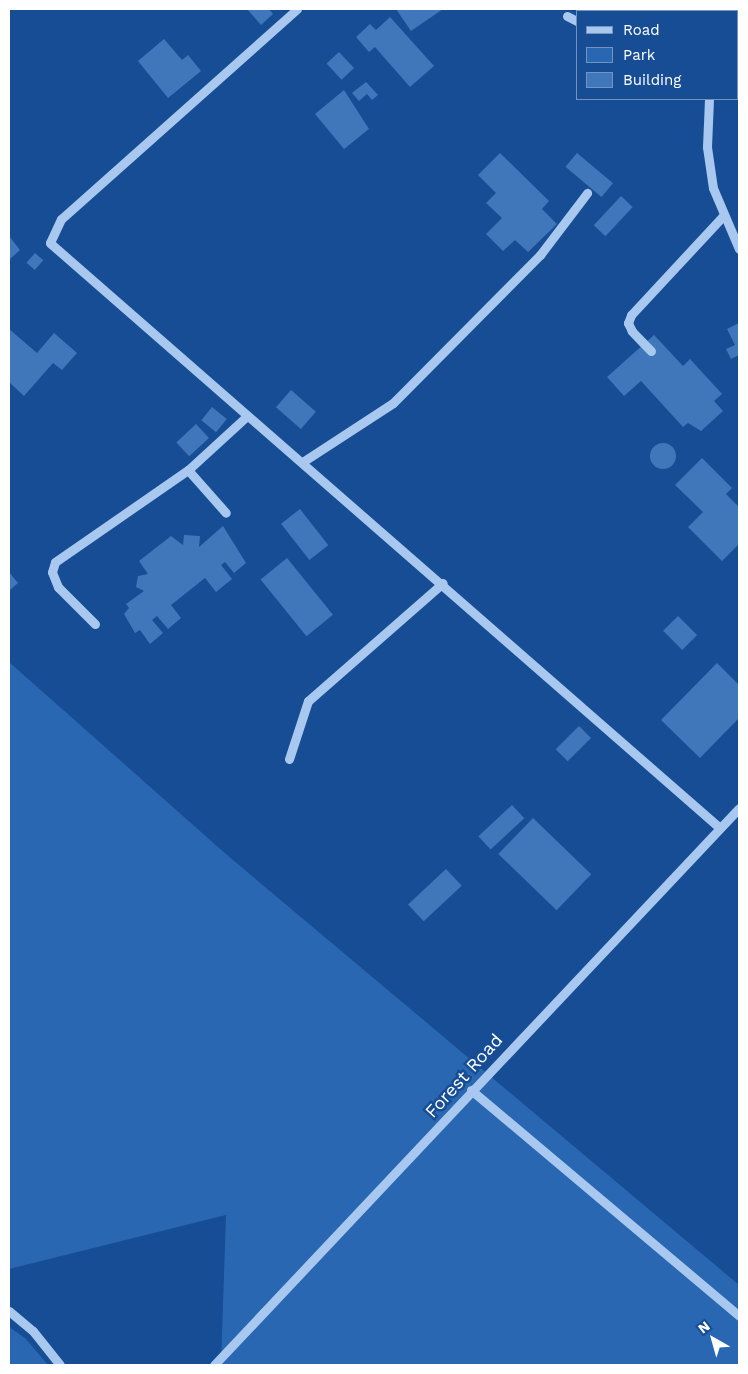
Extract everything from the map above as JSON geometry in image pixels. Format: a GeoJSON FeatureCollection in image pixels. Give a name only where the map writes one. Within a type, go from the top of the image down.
{"type":"FeatureCollection","features":[{"type":"Feature","properties":{"kind":"street"},"geometry":{"type":"LineString","coordinates":[[298,9],[61,219],[51,234],[50,244],[57,253],[247,416],[304,461],[720,828]]}},
{"type":"Feature","properties":{"kind":"street"},"geometry":{"type":"LineString","coordinates":[[567,16],[576,20]]}},
{"type":"Feature","properties":{"kind":"street"},"geometry":{"type":"LineString","coordinates":[[709,100],[707,147],[723,216],[739,250]]}},
{"type":"Feature","properties":{"kind":"street"},"geometry":{"type":"LineString","coordinates":[[304,461],[393,403],[540,255],[587,193]]}},
{"type":"Feature","properties":{"kind":"street"},"geometry":{"type":"LineString","coordinates":[[651,351],[632,331],[628,323],[631,315],[723,216]]}},
{"type":"Feature","properties":{"kind":"street"},"geometry":{"type":"LineString","coordinates":[[95,624],[58,587],[52,572],[55,562],[188,470],[247,416]]}},
{"type":"Feature","properties":{"kind":"street"},"geometry":{"type":"LineString","coordinates":[[188,470],[226,513]]}},
{"type":"Feature","properties":{"kind":"street"},"geometry":{"type":"LineString","coordinates":[[289,759],[308,701],[443,583]]}},
{"type":"Feature","properties":{"kind":"street","name":"Forest Road"},"geometry":{"type":"LineString","coordinates":[[214,1365],[739,808]]}},
{"type":"Feature","properties":{"kind":"street"},"geometry":{"type":"LineString","coordinates":[[472,1090],[739,1316]]}},
{"type":"Feature","properties":{"kind":"street"},"geometry":{"type":"LineString","coordinates":[[9,1312],[33,1331],[60,1365]]}},
{"type":"Feature","properties":{"kind":"green space"},"geometry":{"type":"Polygon","coordinates":[[[9,662],[227,855],[739,1285],[739,1365],[221,1365],[226,1215],[9,1269],[9,662]]]}},
{"type":"Feature","properties":{"kind":"green space"},"geometry":{"type":"Polygon","coordinates":[[[9,1327],[25,1338],[48,1365],[9,1365],[9,1327]]]}},
{"type":"Feature","properties":{"kind":"building"},"geometry":{"type":"Polygon","coordinates":[[[247,9],[269,9],[273,14],[261,25],[247,9]]]}},
{"type":"Feature","properties":{"kind":"building"},"geometry":{"type":"Polygon","coordinates":[[[396,9],[443,9],[411,31],[396,9]]]}},
{"type":"Feature","properties":{"kind":"building"},"geometry":{"type":"Polygon","coordinates":[[[390,17],[434,66],[410,87],[375,47],[369,52],[356,37],[370,24],[376,30],[390,17]]]}},
{"type":"Feature","properties":{"kind":"building"},"geometry":{"type":"Polygon","coordinates":[[[164,39],[182,60],[188,55],[201,71],[168,98],[138,61],[164,39]]]}},
{"type":"Feature","properties":{"kind":"building"},"geometry":{"type":"Polygon","coordinates":[[[339,52],[354,68],[342,80],[327,64],[339,52]]]}},
{"type":"Feature","properties":{"kind":"building"},"geometry":{"type":"Polygon","coordinates":[[[366,82],[378,95],[372,100],[367,94],[359,101],[352,93],[366,82]]]}},
{"type":"Feature","properties":{"kind":"building"},"geometry":{"type":"Polygon","coordinates":[[[344,90],[369,129],[344,149],[315,114],[344,90]]]}},
{"type":"Feature","properties":{"kind":"building"},"geometry":{"type":"Polygon","coordinates":[[[500,153],[549,201],[542,209],[557,224],[528,252],[515,240],[503,251],[486,234],[502,218],[486,203],[496,193],[478,175],[500,153]]]}},
{"type":"Feature","properties":{"kind":"building"},"geometry":{"type":"Polygon","coordinates":[[[577,153],[613,183],[601,197],[565,167],[577,153]]]}},
{"type":"Feature","properties":{"kind":"building"},"geometry":{"type":"Polygon","coordinates":[[[621,196],[633,207],[605,236],[594,225],[621,196]]]}},
{"type":"Feature","properties":{"kind":"building"},"geometry":{"type":"Polygon","coordinates":[[[9,236],[20,250],[9,260],[9,236]]]}},
{"type":"Feature","properties":{"kind":"building"},"geometry":{"type":"Polygon","coordinates":[[[35,253],[43,260],[35,270],[26,263],[35,253]]]}},
{"type":"Feature","properties":{"kind":"building"},"geometry":{"type":"Polygon","coordinates":[[[739,323],[739,355],[731,359],[726,349],[735,345],[727,329],[739,323]]]}},
{"type":"Feature","properties":{"kind":"building"},"geometry":{"type":"Polygon","coordinates":[[[9,329],[37,353],[54,333],[77,353],[62,370],[53,363],[24,396],[9,382],[9,329]]]}},
{"type":"Feature","properties":{"kind":"building"},"geometry":{"type":"Polygon","coordinates":[[[654,335],[683,366],[690,359],[722,394],[714,401],[723,411],[701,431],[688,423],[683,427],[641,381],[624,396],[607,377],[654,335]]]}},
{"type":"Feature","properties":{"kind":"building"},"geometry":{"type":"Polygon","coordinates":[[[291,390],[316,412],[301,429],[276,407],[291,390]]]}},
{"type":"Feature","properties":{"kind":"building"},"geometry":{"type":"Polygon","coordinates":[[[212,407],[227,419],[216,432],[201,420],[212,407]]]}},
{"type":"Feature","properties":{"kind":"building"},"geometry":{"type":"Polygon","coordinates":[[[196,424],[209,438],[189,456],[176,442],[196,424]]]}},
{"type":"Feature","properties":{"kind":"building"},"geometry":{"type":"Polygon","coordinates":[[[663,443],[672,447],[676,456],[672,465],[663,469],[654,465],[650,456],[654,447],[663,443]]]}},
{"type":"Feature","properties":{"kind":"building"},"geometry":{"type":"Polygon","coordinates":[[[702,458],[732,488],[726,494],[739,507],[739,544],[722,561],[688,527],[703,512],[675,485],[702,458]]]}},
{"type":"Feature","properties":{"kind":"building"},"geometry":{"type":"Polygon","coordinates":[[[300,509],[328,545],[309,560],[281,524],[300,509]]]}},
{"type":"Feature","properties":{"kind":"building"},"geometry":{"type":"Polygon","coordinates":[[[223,526],[246,563],[234,573],[225,562],[221,565],[232,579],[216,592],[205,578],[171,605],[181,618],[168,629],[157,616],[152,620],[163,633],[150,644],[140,630],[135,633],[124,614],[129,608],[126,604],[144,591],[136,587],[138,576],[148,574],[139,561],[171,536],[183,545],[184,535],[200,536],[199,547],[223,526]]]}},
{"type":"Feature","properties":{"kind":"building"},"geometry":{"type":"Polygon","coordinates":[[[287,558],[333,615],[307,636],[261,579],[287,558]]]}},
{"type":"Feature","properties":{"kind":"building"},"geometry":{"type":"Polygon","coordinates":[[[9,572],[18,583],[9,591],[9,572]]]}},
{"type":"Feature","properties":{"kind":"building"},"geometry":{"type":"Polygon","coordinates":[[[678,616],[697,635],[682,650],[663,631],[678,616]]]}},
{"type":"Feature","properties":{"kind":"building"},"geometry":{"type":"Polygon","coordinates":[[[717,663],[739,685],[739,718],[700,758],[661,720],[717,663]]]}},
{"type":"Feature","properties":{"kind":"building"},"geometry":{"type":"Polygon","coordinates":[[[579,726],[591,738],[568,761],[556,749],[579,726]]]}},
{"type":"Feature","properties":{"kind":"building"},"geometry":{"type":"Polygon","coordinates":[[[512,805],[524,818],[491,850],[478,836],[512,805]]]}},
{"type":"Feature","properties":{"kind":"building"},"geometry":{"type":"Polygon","coordinates":[[[533,818],[591,874],[557,910],[498,854],[533,818]]]}},
{"type":"Feature","properties":{"kind":"building"},"geometry":{"type":"Polygon","coordinates":[[[446,869],[462,886],[424,921],[408,904],[446,869]]]}}]}
